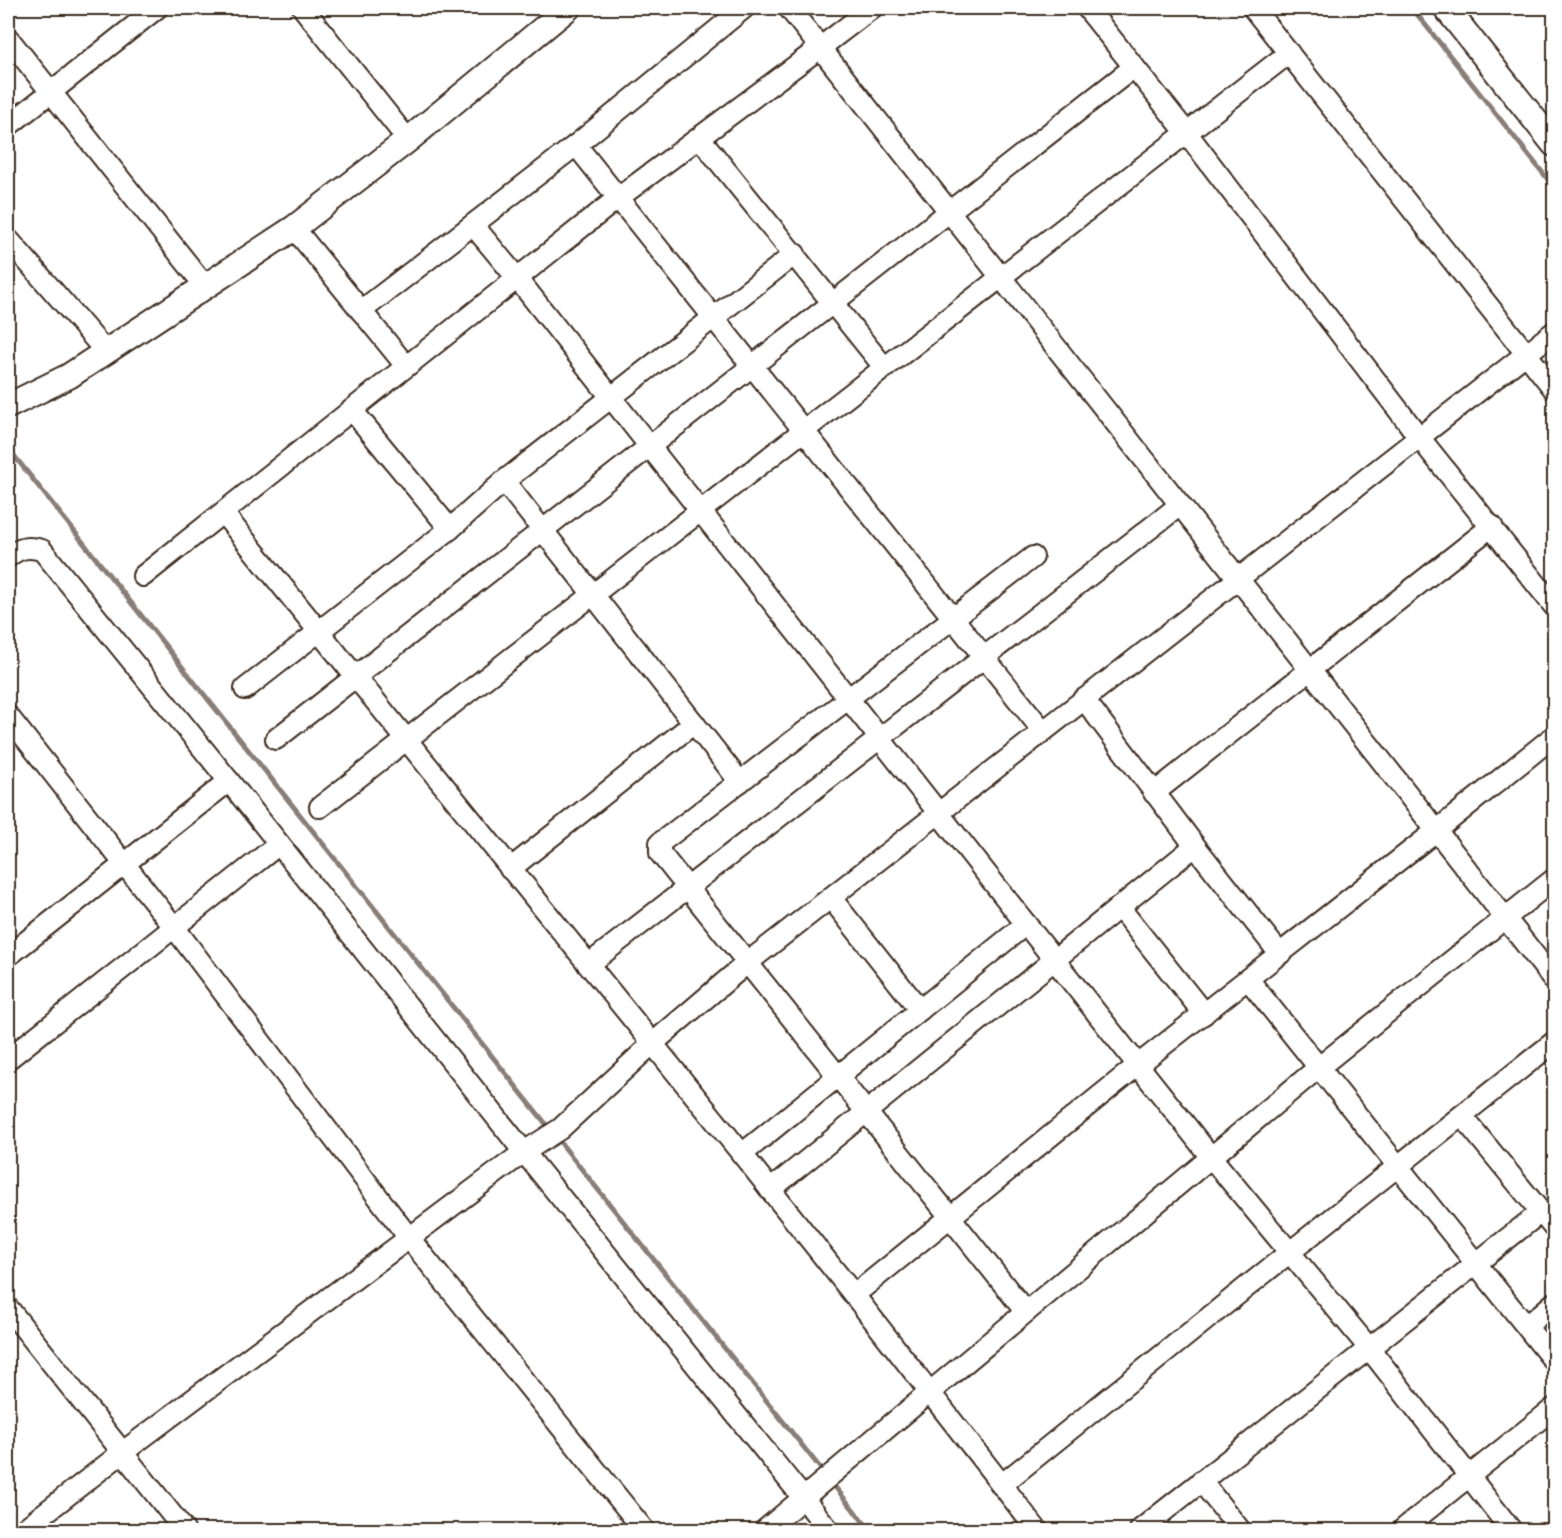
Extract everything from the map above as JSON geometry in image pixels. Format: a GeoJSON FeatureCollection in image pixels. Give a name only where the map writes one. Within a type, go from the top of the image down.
{"type":"FeatureCollection","features":[{"type":"Feature","properties":{"kind":"street"},"geometry":{"type":"LineString","coordinates":[[8,126],[157,8]]}},
{"type":"Feature","properties":{"kind":"street"},"geometry":{"type":"LineString","coordinates":[[303,8],[408,140]]}},
{"type":"Feature","properties":{"kind":"street"},"geometry":{"type":"LineString","coordinates":[[8,405],[69,376],[294,228],[408,140],[568,8]]}},
{"type":"Feature","properties":{"kind":"street"},"geometry":{"type":"LineString","coordinates":[[361,311],[576,145],[744,8]]}},
{"type":"Feature","properties":{"kind":"street"},"geometry":{"type":"LineString","coordinates":[[789,8],[1554,980]]}},
{"type":"Feature","properties":{"kind":"street"},"geometry":{"type":"LineString","coordinates":[[143,576],[618,198],[872,8]]}},
{"type":"Feature","properties":{"kind":"street"},"geometry":{"type":"LineString","coordinates":[[1087,8],[1186,132],[1419,437],[1554,606]]}},
{"type":"Feature","properties":{"kind":"street"},"geometry":{"type":"LineString","coordinates":[[1253,8],[1554,389]]}},
{"type":"Feature","properties":{"kind":"street"},"geometry":{"type":"LineString","coordinates":[[1446,8],[1554,144]]}},
{"type":"Feature","properties":{"kind":"street"},"geometry":{"type":"LineString","coordinates":[[8,38],[205,286]]}},
{"type":"Feature","properties":{"kind":"street"},"geometry":{"type":"LineString","coordinates":[[320,807],[1289,53]]}},
{"type":"Feature","properties":{"kind":"street"},"geometry":{"type":"LineString","coordinates":[[276,739],[1134,67]]}},
{"type":"Feature","properties":{"kind":"street"},"geometry":{"type":"LineString","coordinates":[[700,138],[884,368]]}},
{"type":"Feature","properties":{"kind":"street"},"geometry":{"type":"LineString","coordinates":[[576,145],[1043,731]]}},
{"type":"Feature","properties":{"kind":"street"},"geometry":{"type":"LineString","coordinates":[[473,225],[701,510],[1210,1156],[1369,1348],[1511,1530]]}},
{"type":"Feature","properties":{"kind":"street"},"geometry":{"type":"LineString","coordinates":[[294,228],[406,366]]}},
{"type":"Feature","properties":{"kind":"street"},"geometry":{"type":"LineString","coordinates":[[8,239],[106,352]]}},
{"type":"Feature","properties":{"kind":"street"},"geometry":{"type":"LineString","coordinates":[[245,689],[450,529],[504,481],[795,254]]}},
{"type":"Feature","properties":{"kind":"street"},"geometry":{"type":"LineString","coordinates":[[23,1530],[123,1452],[524,1152],[560,1129],[652,1044],[747,963],[1554,332]]}},
{"type":"Feature","properties":{"kind":"street"},"geometry":{"type":"LineString","coordinates":[[352,410],[450,529]]}},
{"type":"Feature","properties":{"kind":"street"},"geometry":{"type":"LineString","coordinates":[[504,481],[740,782]]}},
{"type":"Feature","properties":{"kind":"street"},"geometry":{"type":"LineString","coordinates":[[588,965],[1180,505]]}},
{"type":"Feature","properties":{"kind":"street"},"geometry":{"type":"LineString","coordinates":[[222,513],[742,1154],[1037,1530]]}},
{"type":"Feature","properties":{"kind":"street"},"geometry":{"type":"LineString","coordinates":[[1154,793],[1492,526]]}},
{"type":"Feature","properties":{"kind":"street"},"geometry":{"type":"LineString","coordinates":[[8,557],[16,550],[30,546],[42,550],[829,1530]]}},
{"type":"Feature","properties":{"kind":"street"},"geometry":{"type":"LineString","coordinates":[[1025,1311],[687,888],[660,853],[660,843],[1033,557]]}},
{"type":"Feature","properties":{"kind":"street"},"geometry":{"type":"LineString","coordinates":[[1084,699],[1280,954]]}},
{"type":"Feature","properties":{"kind":"street"},"geometry":{"type":"LineString","coordinates":[[8,717],[174,927],[409,1238],[644,1530]]}},
{"type":"Feature","properties":{"kind":"street"},"geometry":{"type":"LineString","coordinates":[[510,869],[694,723]]}},
{"type":"Feature","properties":{"kind":"street"},"geometry":{"type":"LineString","coordinates":[[854,1294],[1138,1065],[1554,736]]}},
{"type":"Feature","properties":{"kind":"street"},"geometry":{"type":"LineString","coordinates":[[11,947],[124,865],[229,781]]}},
{"type":"Feature","properties":{"kind":"street"},"geometry":{"type":"LineString","coordinates":[[8,1059],[279,844]]}},
{"type":"Feature","properties":{"kind":"street"},"geometry":{"type":"LineString","coordinates":[[770,1190],[1195,846]]}},
{"type":"Feature","properties":{"kind":"street"},"geometry":{"type":"LineString","coordinates":[[765,1530],[1210,1156],[1554,879]]}},
{"type":"Feature","properties":{"kind":"street"},"geometry":{"type":"LineString","coordinates":[[831,898],[920,1010]]}},
{"type":"Feature","properties":{"kind":"street"},"geometry":{"type":"LineString","coordinates":[[1119,907],[1203,1014]]}},
{"type":"Feature","properties":{"kind":"street"},"geometry":{"type":"LineString","coordinates":[[742,1154],[1026,924]]}},
{"type":"Feature","properties":{"kind":"street"},"geometry":{"type":"LineString","coordinates":[[1248,979],[1554,1361]]}},
{"type":"Feature","properties":{"kind":"street"},"geometry":{"type":"LineString","coordinates":[[1001,1485],[1554,1042]]}},
{"type":"Feature","properties":{"kind":"street"},"geometry":{"type":"LineString","coordinates":[[1462,1116],[1554,1228]]}},
{"type":"Feature","properties":{"kind":"street"},"geometry":{"type":"LineString","coordinates":[[1140,1530],[1541,1212]]}},
{"type":"Feature","properties":{"kind":"street"},"geometry":{"type":"LineString","coordinates":[[1527,1326],[1554,1303]]}},
{"type":"Feature","properties":{"kind":"street"},"geometry":{"type":"LineString","coordinates":[[8,1308],[184,1530]]}},
{"type":"Feature","properties":{"kind":"street"},"geometry":{"type":"LineString","coordinates":[[1402,1530],[1554,1408]]}},
{"type":"Feature","properties":{"kind":"street"},"geometry":{"type":"LineString","coordinates":[[1202,1482],[1240,1530]]}},
{"type":"Feature","properties":{"kind":"waterway"},"geometry":{"type":"LineString","coordinates":[[1412,8],[1554,187]]}},
{"type":"Feature","properties":{"kind":"waterway"},"geometry":{"type":"LineString","coordinates":[[8,448],[550,1129]]}},
{"type":"Feature","properties":{"kind":"waterway"},"geometry":{"type":"LineString","coordinates":[[556,1137],[825,1474]]}},
{"type":"Feature","properties":{"kind":"waterway"},"geometry":{"type":"LineString","coordinates":[[831,1482],[870,1530]]}}]}
